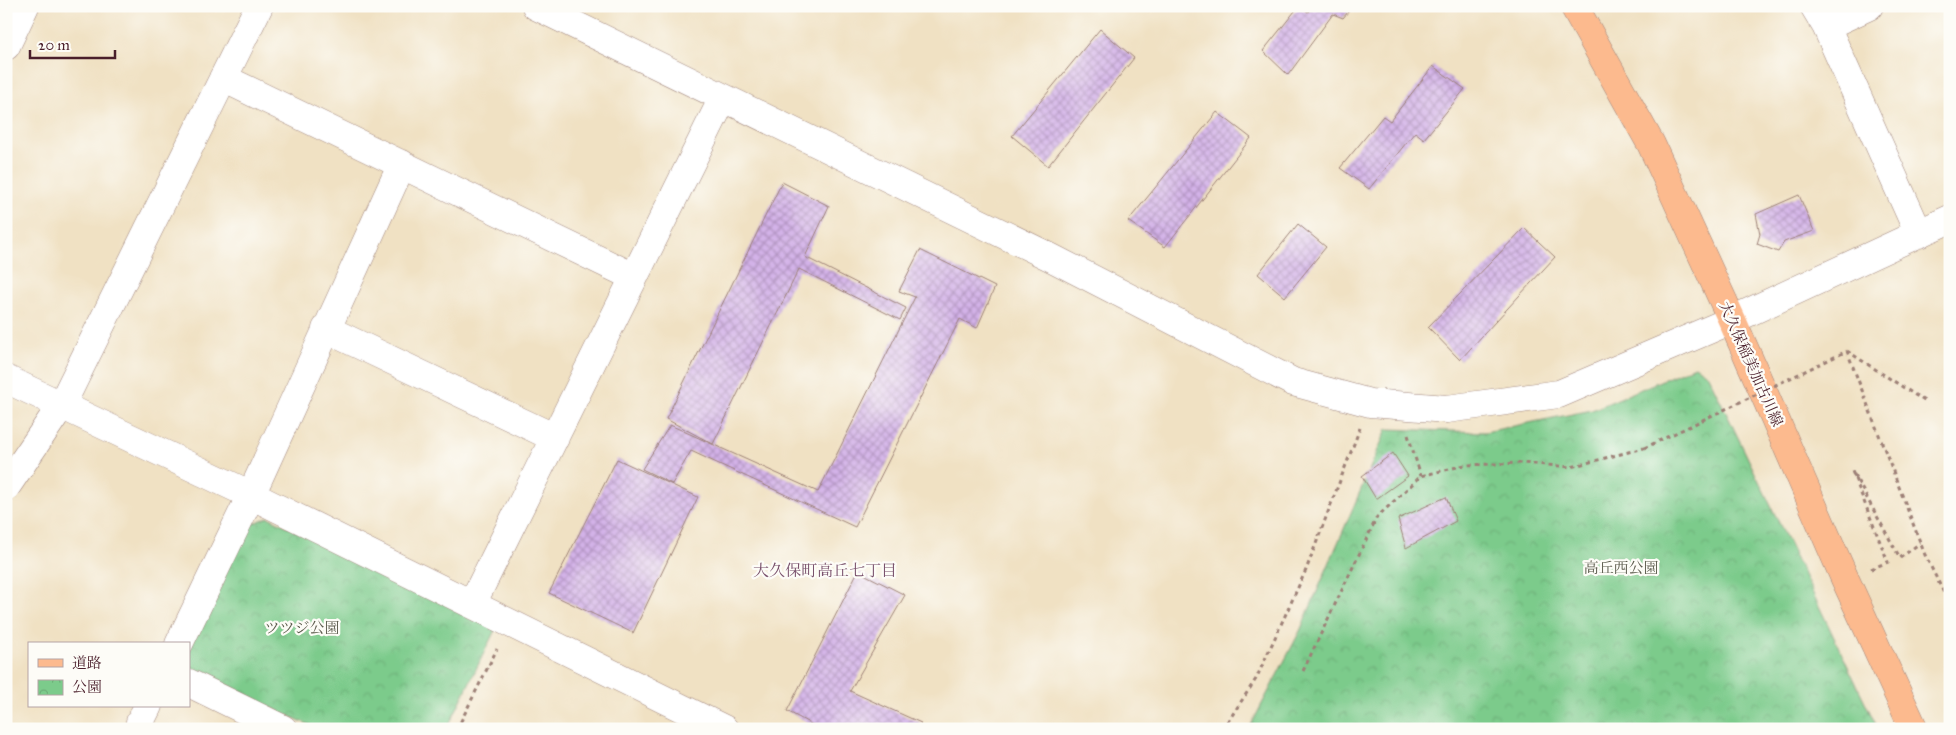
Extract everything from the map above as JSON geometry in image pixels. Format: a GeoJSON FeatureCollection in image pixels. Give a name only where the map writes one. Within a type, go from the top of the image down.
{"type":"FeatureCollection","features":[{"type":"Feature","properties":{"kind":"main road","name":"大久保稲美加古川線"},"geometry":{"type":"LineString","coordinates":[[1574,6],[1651,144],[1732,320],[1845,579],[1914,729]]}},
{"type":"Feature","properties":{"kind":"street"},"geometry":{"type":"LineString","coordinates":[[6,46],[25,6]]}},
{"type":"Feature","properties":{"kind":"street"},"geometry":{"type":"LineString","coordinates":[[6,487],[61,406],[259,6]]}},
{"type":"Feature","properties":{"kind":"street"},"geometry":{"type":"LineString","coordinates":[[536,6],[1050,257],[1293,382],[1370,403],[1448,409],[1559,394],[1732,320],[1950,219]]}},
{"type":"Feature","properties":{"kind":"street"},"geometry":{"type":"LineString","coordinates":[[1869,6],[1820,16],[1919,234]]}},
{"type":"Feature","properties":{"kind":"street"},"geometry":{"type":"LineString","coordinates":[[223,78],[634,277]]}},
{"type":"Feature","properties":{"kind":"street"},"geometry":{"type":"LineString","coordinates":[[472,604],[722,98]]}},
{"type":"Feature","properties":{"kind":"street"},"geometry":{"type":"LineString","coordinates":[[180,642],[252,496],[402,164]]}},
{"type":"Feature","properties":{"kind":"street"},"geometry":{"type":"LineString","coordinates":[[326,330],[555,438]]}},
{"type":"Feature","properties":{"kind":"street"},"geometry":{"type":"LineString","coordinates":[[6,379],[252,496],[724,729]]}},
{"type":"Feature","properties":{"kind":"street"},"geometry":{"type":"LineString","coordinates":[[190,683],[282,729]]}},
{"type":"Feature","properties":{"kind":"street"},"geometry":{"type":"LineString","coordinates":[[143,729],[140,722],[147,708]]}},
{"type":"Feature","properties":{"kind":"path"},"geometry":{"type":"LineString","coordinates":[[1847,351],[1926,402]]}},
{"type":"Feature","properties":{"kind":"path"},"geometry":{"type":"LineString","coordinates":[[1303,671],[1377,517],[1421,476],[1465,466],[1522,462],[1571,467],[1644,448],[1847,351]]}},
{"type":"Feature","properties":{"kind":"path"},"geometry":{"type":"LineString","coordinates":[[1847,351],[1920,543],[1950,605]]}},
{"type":"Feature","properties":{"kind":"path"},"geometry":{"type":"LineString","coordinates":[[1223,729],[1256,679],[1302,579],[1370,403]]}},
{"type":"Feature","properties":{"kind":"path"},"geometry":{"type":"LineString","coordinates":[[1400,406],[1421,476]]}},
{"type":"Feature","properties":{"kind":"path"},"geometry":{"type":"LineString","coordinates":[[1845,579],[1888,562],[1852,471],[1900,558],[1920,543]]}},
{"type":"Feature","properties":{"kind":"path"},"geometry":{"type":"LineString","coordinates":[[457,729],[510,622]]}},
{"type":"Feature","properties":{"kind":"green space","name":"高丘西公園"},"geometry":{"type":"Polygon","coordinates":[[[1695,366],[1708,375],[1878,729],[1249,729],[1300,631],[1387,429],[1485,432],[1592,410],[1695,366]]]}},
{"type":"Feature","properties":{"kind":"green space","name":"ツツジ公園"},"geometry":{"type":"Polygon","coordinates":[[[268,517],[496,628],[447,729],[318,729],[190,670],[190,644],[248,526],[268,517]]]}},
{"type":"Feature","properties":{"kind":"building"},"geometry":{"type":"Polygon","coordinates":[[[1299,6],[1308,12],[1312,6],[1353,6],[1343,18],[1333,14],[1288,75],[1263,51],[1299,6]]]}},
{"type":"Feature","properties":{"kind":"building"},"geometry":{"type":"Polygon","coordinates":[[[1100,29],[1134,58],[1048,166],[1012,136],[1100,29]]]}},
{"type":"Feature","properties":{"kind":"building"},"geometry":{"type":"Polygon","coordinates":[[[1433,66],[1465,89],[1424,139],[1415,132],[1369,189],[1340,168],[1383,116],[1390,121],[1433,66]]]}},
{"type":"Feature","properties":{"kind":"building"},"geometry":{"type":"Polygon","coordinates":[[[1217,112],[1251,138],[1165,247],[1128,221],[1217,112]]]}},
{"type":"Feature","properties":{"kind":"building"},"geometry":{"type":"Polygon","coordinates":[[[782,182],[829,206],[805,257],[906,308],[900,320],[799,269],[713,444],[666,419],[782,182]]]}},
{"type":"Feature","properties":{"kind":"building"},"geometry":{"type":"Polygon","coordinates":[[[1799,195],[1814,231],[1784,242],[1778,252],[1757,244],[1760,234],[1756,214],[1799,195]]]}},
{"type":"Feature","properties":{"kind":"building"},"geometry":{"type":"Polygon","coordinates":[[[1298,224],[1326,247],[1285,297],[1258,274],[1298,224]]]}},
{"type":"Feature","properties":{"kind":"building"},"geometry":{"type":"Polygon","coordinates":[[[1524,228],[1555,257],[1460,360],[1428,327],[1524,228]]]}},
{"type":"Feature","properties":{"kind":"building"},"geometry":{"type":"Polygon","coordinates":[[[920,250],[995,287],[977,328],[960,319],[855,527],[691,451],[672,484],[642,469],[670,425],[818,492],[915,297],[899,291],[920,250]]]}},
{"type":"Feature","properties":{"kind":"building"},"geometry":{"type":"Polygon","coordinates":[[[1393,453],[1408,476],[1376,499],[1362,476],[1393,453]]]}},
{"type":"Feature","properties":{"kind":"building"},"geometry":{"type":"Polygon","coordinates":[[[617,459],[698,497],[633,633],[549,593],[617,459]]]}},
{"type":"Feature","properties":{"kind":"building"},"geometry":{"type":"Polygon","coordinates":[[[1446,497],[1456,521],[1406,548],[1398,519],[1446,497]]]}},
{"type":"Feature","properties":{"kind":"building"},"geometry":{"type":"Polygon","coordinates":[[[858,571],[905,595],[850,691],[921,723],[918,729],[820,729],[787,711],[858,571]]]}},
{"type":"Feature","properties":{"kind":"district","name":"大久保町高丘七丁目"},"geometry":{"type":"Point","coordinates":[825,570]}}]}
